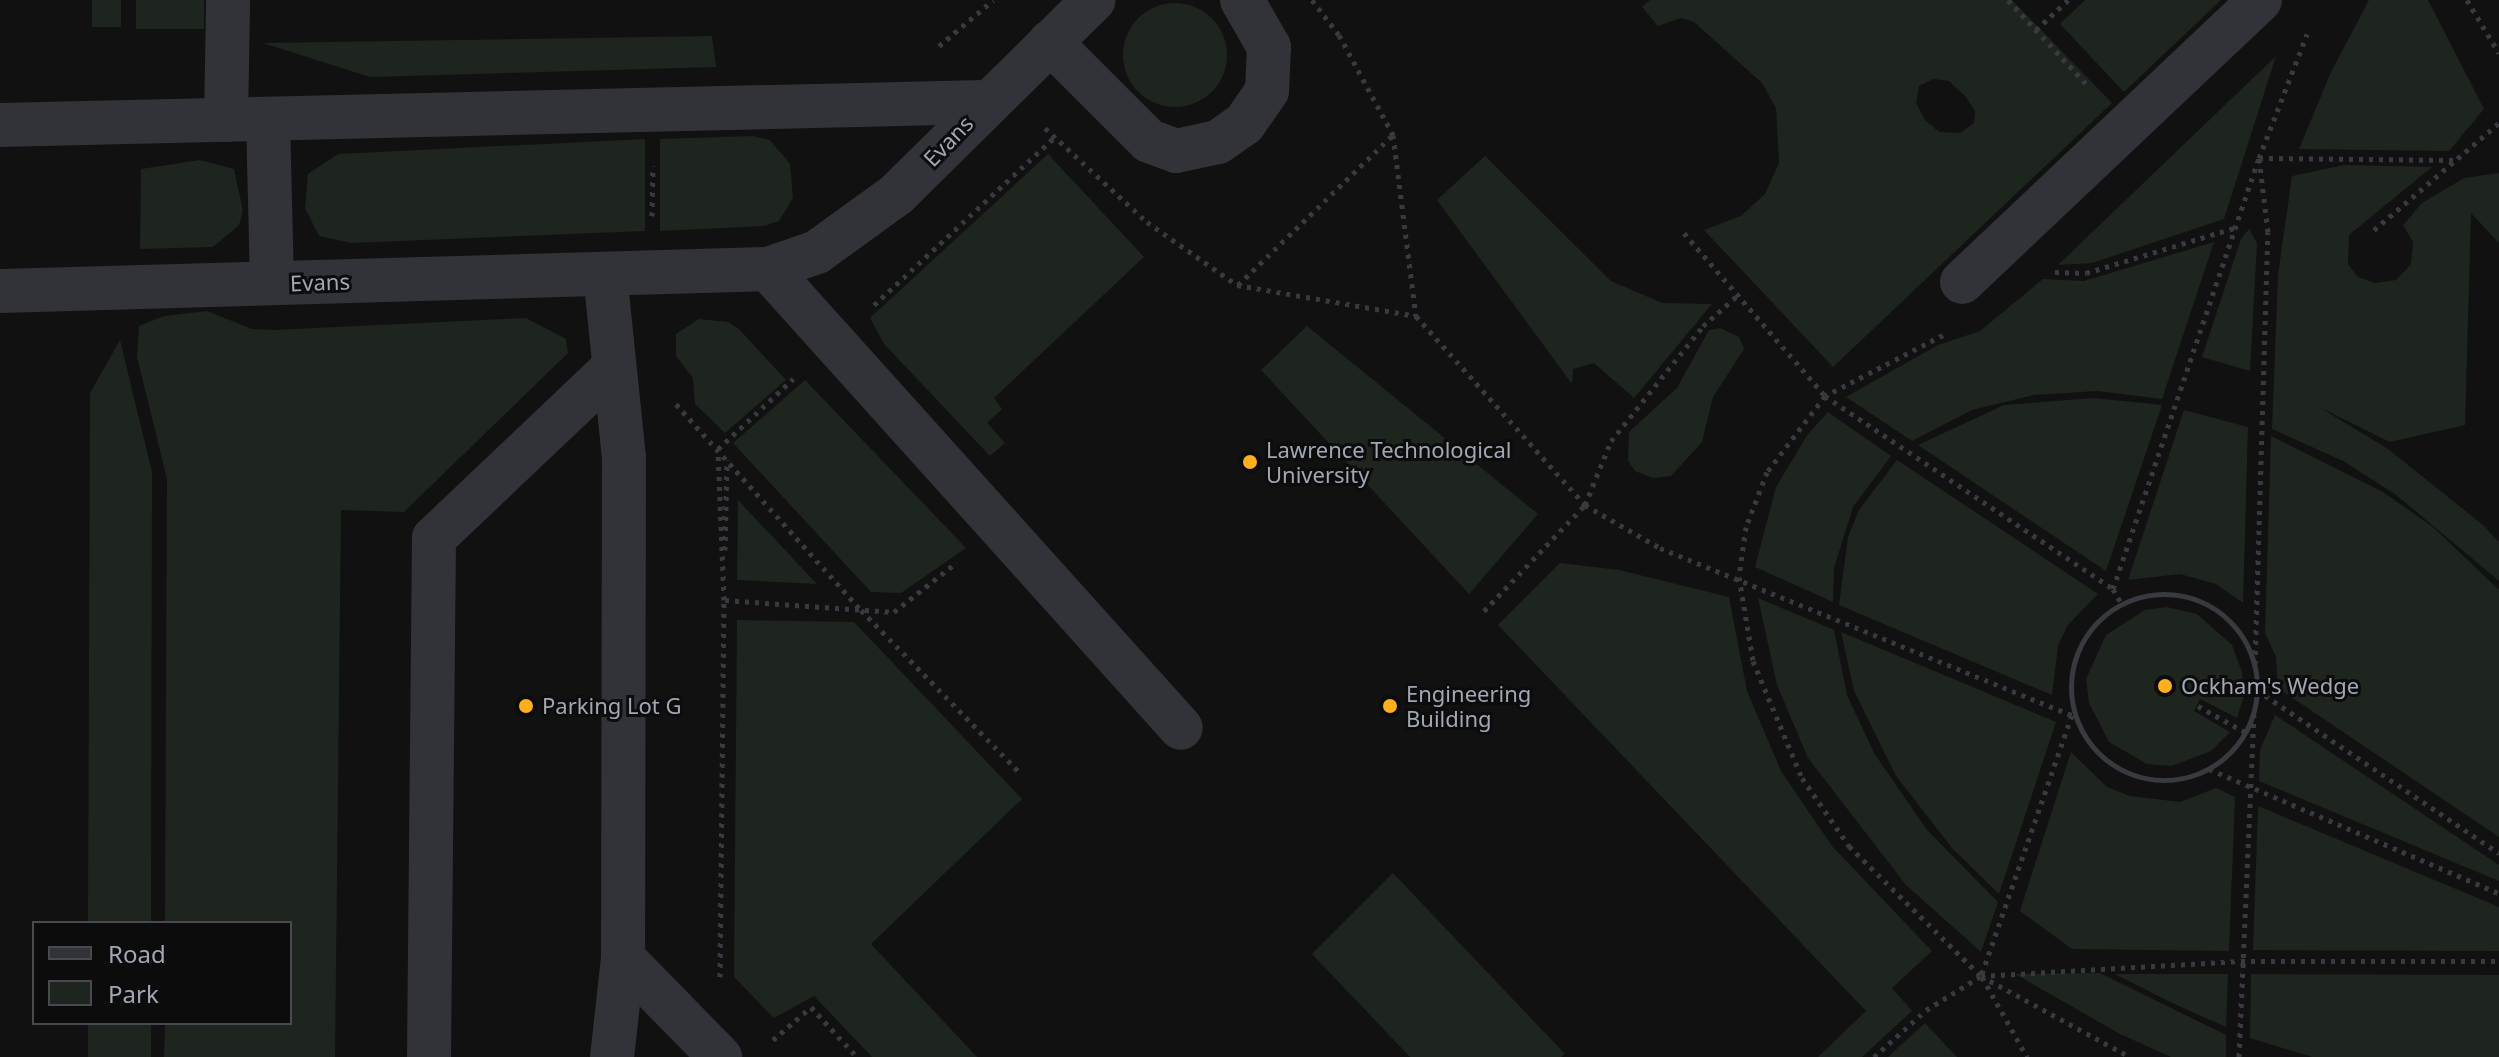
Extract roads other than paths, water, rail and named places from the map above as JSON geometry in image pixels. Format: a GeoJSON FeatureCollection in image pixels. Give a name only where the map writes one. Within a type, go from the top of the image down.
{"type":"FeatureCollection","features":[{"type":"Feature","properties":{"kind":"street"},"geometry":{"type":"LineString","coordinates":[[228,0],[272,283]]}},
{"type":"Feature","properties":{"kind":"street"},"geometry":{"type":"LineString","coordinates":[[985,102],[1094,0]]}},
{"type":"Feature","properties":{"kind":"street"},"geometry":{"type":"LineString","coordinates":[[1050,42],[1149,141],[1176,151],[1218,142],[1244,124],[1267,91],[1269,47],[1242,0]]}},
{"type":"Feature","properties":{"kind":"street"},"geometry":{"type":"LineString","coordinates":[[1962,282],[2260,0]]}},
{"type":"Feature","properties":{"kind":"street","name":"Evans"},"geometry":{"type":"LineString","coordinates":[[0,125],[985,102]]}},
{"type":"Feature","properties":{"kind":"street","name":"Evans"},"geometry":{"type":"LineString","coordinates":[[0,291],[768,269],[817,252],[897,194],[985,102]]}},
{"type":"Feature","properties":{"kind":"street"},"geometry":{"type":"LineString","coordinates":[[768,269],[1181,728]]}},
{"type":"Feature","properties":{"kind":"street"},"geometry":{"type":"LineString","coordinates":[[605,274],[624,457],[623,958],[612,1057]]}},
{"type":"Feature","properties":{"kind":"street"},"geometry":{"type":"LineString","coordinates":[[429,1057],[434,538],[614,367]]}},
{"type":"Feature","properties":{"kind":"street"},"geometry":{"type":"LineString","coordinates":[[623,958],[720,1057]]}},
{"type":"Feature","properties":{"kind":"place","name":"Lawrence Technological University"},"geometry":{"type":"Point","coordinates":[1250,462]}},
{"type":"Feature","properties":{"kind":"place","name":"Ockham's Wedge"},"geometry":{"type":"Point","coordinates":[2165,686]}},
{"type":"Feature","properties":{"kind":"place","name":"Parking Lot G"},"geometry":{"type":"Point","coordinates":[526,706]}},
{"type":"Feature","properties":{"kind":"place","name":"Engineering Building"},"geometry":{"type":"Point","coordinates":[1390,706]}}]}
